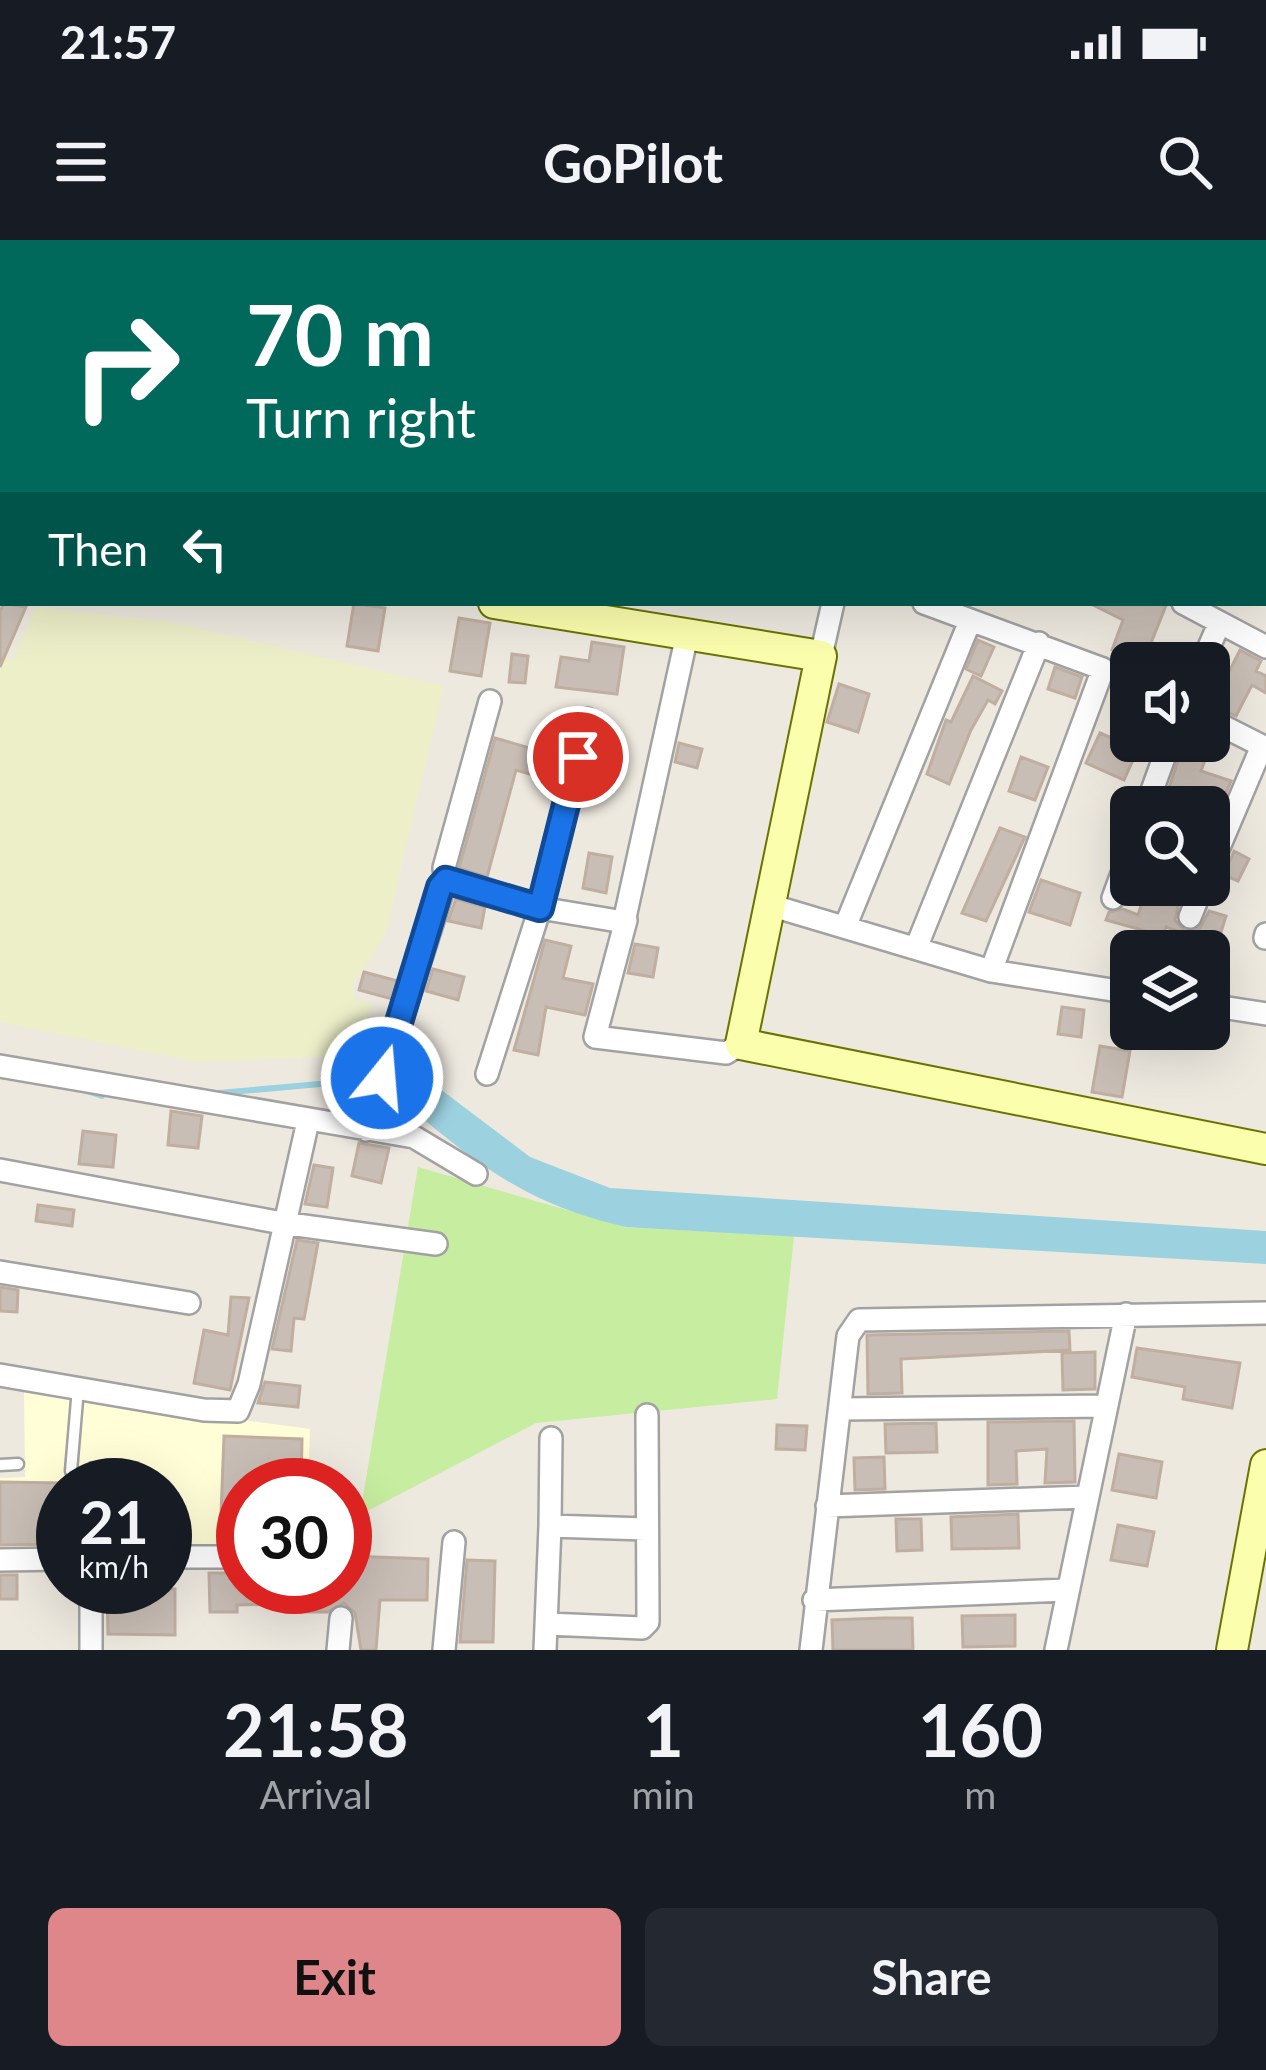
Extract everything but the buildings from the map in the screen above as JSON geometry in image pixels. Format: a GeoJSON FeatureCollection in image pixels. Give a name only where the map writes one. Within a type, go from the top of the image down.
{"type":"FeatureCollection","features":[{"type":"Feature","properties":{"kind":"street"},"geometry":{"type":"LineString","coordinates":[[513,606],[820,656]]}},
{"type":"Feature","properties":{"kind":"street"},"geometry":{"type":"LineString","coordinates":[[741,1044],[832,606]]}},
{"type":"Feature","properties":{"kind":"street"},"geometry":{"type":"LineString","coordinates":[[932,606],[1103,669],[991,971]]}},
{"type":"Feature","properties":{"kind":"street"},"geometry":{"type":"LineString","coordinates":[[1188,606],[1266,647]]}},
{"type":"Feature","properties":{"kind":"street"},"geometry":{"type":"LineString","coordinates":[[845,927],[970,620]]}},
{"type":"Feature","properties":{"kind":"street"},"geometry":{"type":"LineString","coordinates":[[1211,642],[1219,624]]}},
{"type":"Feature","properties":{"kind":"street"},"geometry":{"type":"LineString","coordinates":[[687,634],[596,1037],[726,1053],[741,1044],[1266,1149]]}},
{"type":"Feature","properties":{"kind":"street"},"geometry":{"type":"LineString","coordinates":[[916,948],[1039,644]]}},
{"type":"Feature","properties":{"kind":"street"},"geometry":{"type":"LineString","coordinates":[[366,1130],[446,880],[444,868],[490,701]]}},
{"type":"Feature","properties":{"kind":"street"},"geometry":{"type":"LineString","coordinates":[[488,1074],[540,908],[587,719]]}},
{"type":"Feature","properties":{"kind":"street"},"geometry":{"type":"LineString","coordinates":[[1230,730],[1264,747],[1230,824]]}},
{"type":"Feature","properties":{"kind":"street"},"geometry":{"type":"LineString","coordinates":[[446,880],[540,908],[617,925],[626,920]]}},
{"type":"Feature","properties":{"kind":"street"},"geometry":{"type":"LineString","coordinates":[[773,906],[991,971],[1110,990]]}},
{"type":"Feature","properties":{"kind":"street"},"geometry":{"type":"LineString","coordinates":[[1190,917],[1194,906]]}},
{"type":"Feature","properties":{"kind":"street"},"geometry":{"type":"LineString","coordinates":[[1230,1008],[1266,1014]]}},
{"type":"Feature","properties":{"kind":"street"},"geometry":{"type":"LineString","coordinates":[[0,1066],[414,1137],[476,1174]]}},
{"type":"Feature","properties":{"kind":"street"},"geometry":{"type":"LineString","coordinates":[[0,1375],[238,1411],[249,1384],[308,1121]]}},
{"type":"Feature","properties":{"kind":"street"},"geometry":{"type":"LineString","coordinates":[[0,1170],[282,1223],[436,1244]]}},
{"type":"Feature","properties":{"kind":"street"},"geometry":{"type":"LineString","coordinates":[[0,1272],[188,1303]]}},
{"type":"Feature","properties":{"kind":"street"},"geometry":{"type":"LineString","coordinates":[[811,1650],[848,1336],[866,1317],[1266,1313]]}},
{"type":"Feature","properties":{"kind":"street"},"geometry":{"type":"LineString","coordinates":[[1056,1650],[1126,1315]]}},
{"type":"Feature","properties":{"kind":"street"},"geometry":{"type":"LineString","coordinates":[[842,1408],[1106,1406]]}},
{"type":"Feature","properties":{"kind":"street"},"geometry":{"type":"LineString","coordinates":[[547,1624],[642,1628],[648,1622],[647,1415]]}},
{"type":"Feature","properties":{"kind":"street"},"geometry":{"type":"LineString","coordinates":[[545,1650],[551,1438]]}},
{"type":"Feature","properties":{"kind":"street"},"geometry":{"type":"LineString","coordinates":[[1232,1650],[1260,1536],[1266,1465]]}},
{"type":"Feature","properties":{"kind":"street"},"geometry":{"type":"LineString","coordinates":[[827,1506],[1086,1497]]}},
{"type":"Feature","properties":{"kind":"street"},"geometry":{"type":"LineString","coordinates":[[550,1526],[646,1529]]}},
{"type":"Feature","properties":{"kind":"street"},"geometry":{"type":"LineString","coordinates":[[444,1650],[454,1542]]}},
{"type":"Feature","properties":{"kind":"street"},"geometry":{"type":"LineString","coordinates":[[0,1560],[36,1559]]}},
{"type":"Feature","properties":{"kind":"street"},"geometry":{"type":"LineString","coordinates":[[814,1600],[1066,1590]]}},
{"type":"Feature","properties":{"kind":"street"},"geometry":{"type":"LineString","coordinates":[[91,1614],[91,1650]]}},
{"type":"Feature","properties":{"kind":"street"},"geometry":{"type":"LineString","coordinates":[[338,1650],[341,1618]]}},
{"type":"Feature","properties":{"kind":"lane"},"geometry":{"type":"LineString","coordinates":[[72,1458],[78,1388]]}},
{"type":"Feature","properties":{"kind":"lane"},"geometry":{"type":"LineString","coordinates":[[0,1465],[18,1464]]}},
{"type":"Feature","properties":{"kind":"shaded area"},"geometry":{"type":"Polygon","coordinates":[[[36,607],[176,623],[444,686],[386,932],[352,987],[356,1000],[371,1004],[363,1055],[197,1062],[0,1022],[0,657],[13,659],[36,607]]]}},
{"type":"Feature","properties":{"kind":"shaded area"},"geometry":{"type":"Polygon","coordinates":[[[24,1391],[310,1429],[309,1458],[216,1458],[216,1550],[192,1550],[192,1458],[36,1458],[36,1550],[0,1550],[0,1478],[25,1477],[24,1391]]]}},
{"type":"Feature","properties":{"kind":"green space"},"geometry":{"type":"Polygon","coordinates":[[[418,1167],[626,1227],[794,1236],[777,1399],[536,1423],[372,1509],[370,1458],[418,1167]]]}},
{"type":"Feature","properties":{"kind":"water"},"geometry":{"type":"Polygon","coordinates":[[[411,1067],[530,1157],[610,1188],[1266,1231],[1266,1264],[626,1227],[529,1193],[452,1143],[398,1098],[411,1067]]]}},
{"type":"Feature","properties":{"kind":"waterway"},"geometry":{"type":"LineString","coordinates":[[219,1093],[376,1079]]}},
{"type":"Feature","properties":{"kind":"waterway"},"geometry":{"type":"LineString","coordinates":[[87,1091],[102,1096]]}},
{"type":"Feature","properties":{"kind":"route"},"geometry":{"type":"LineString","coordinates":[[382,1078],[440,887],[446,880],[540,908],[578,757]]}}]}
